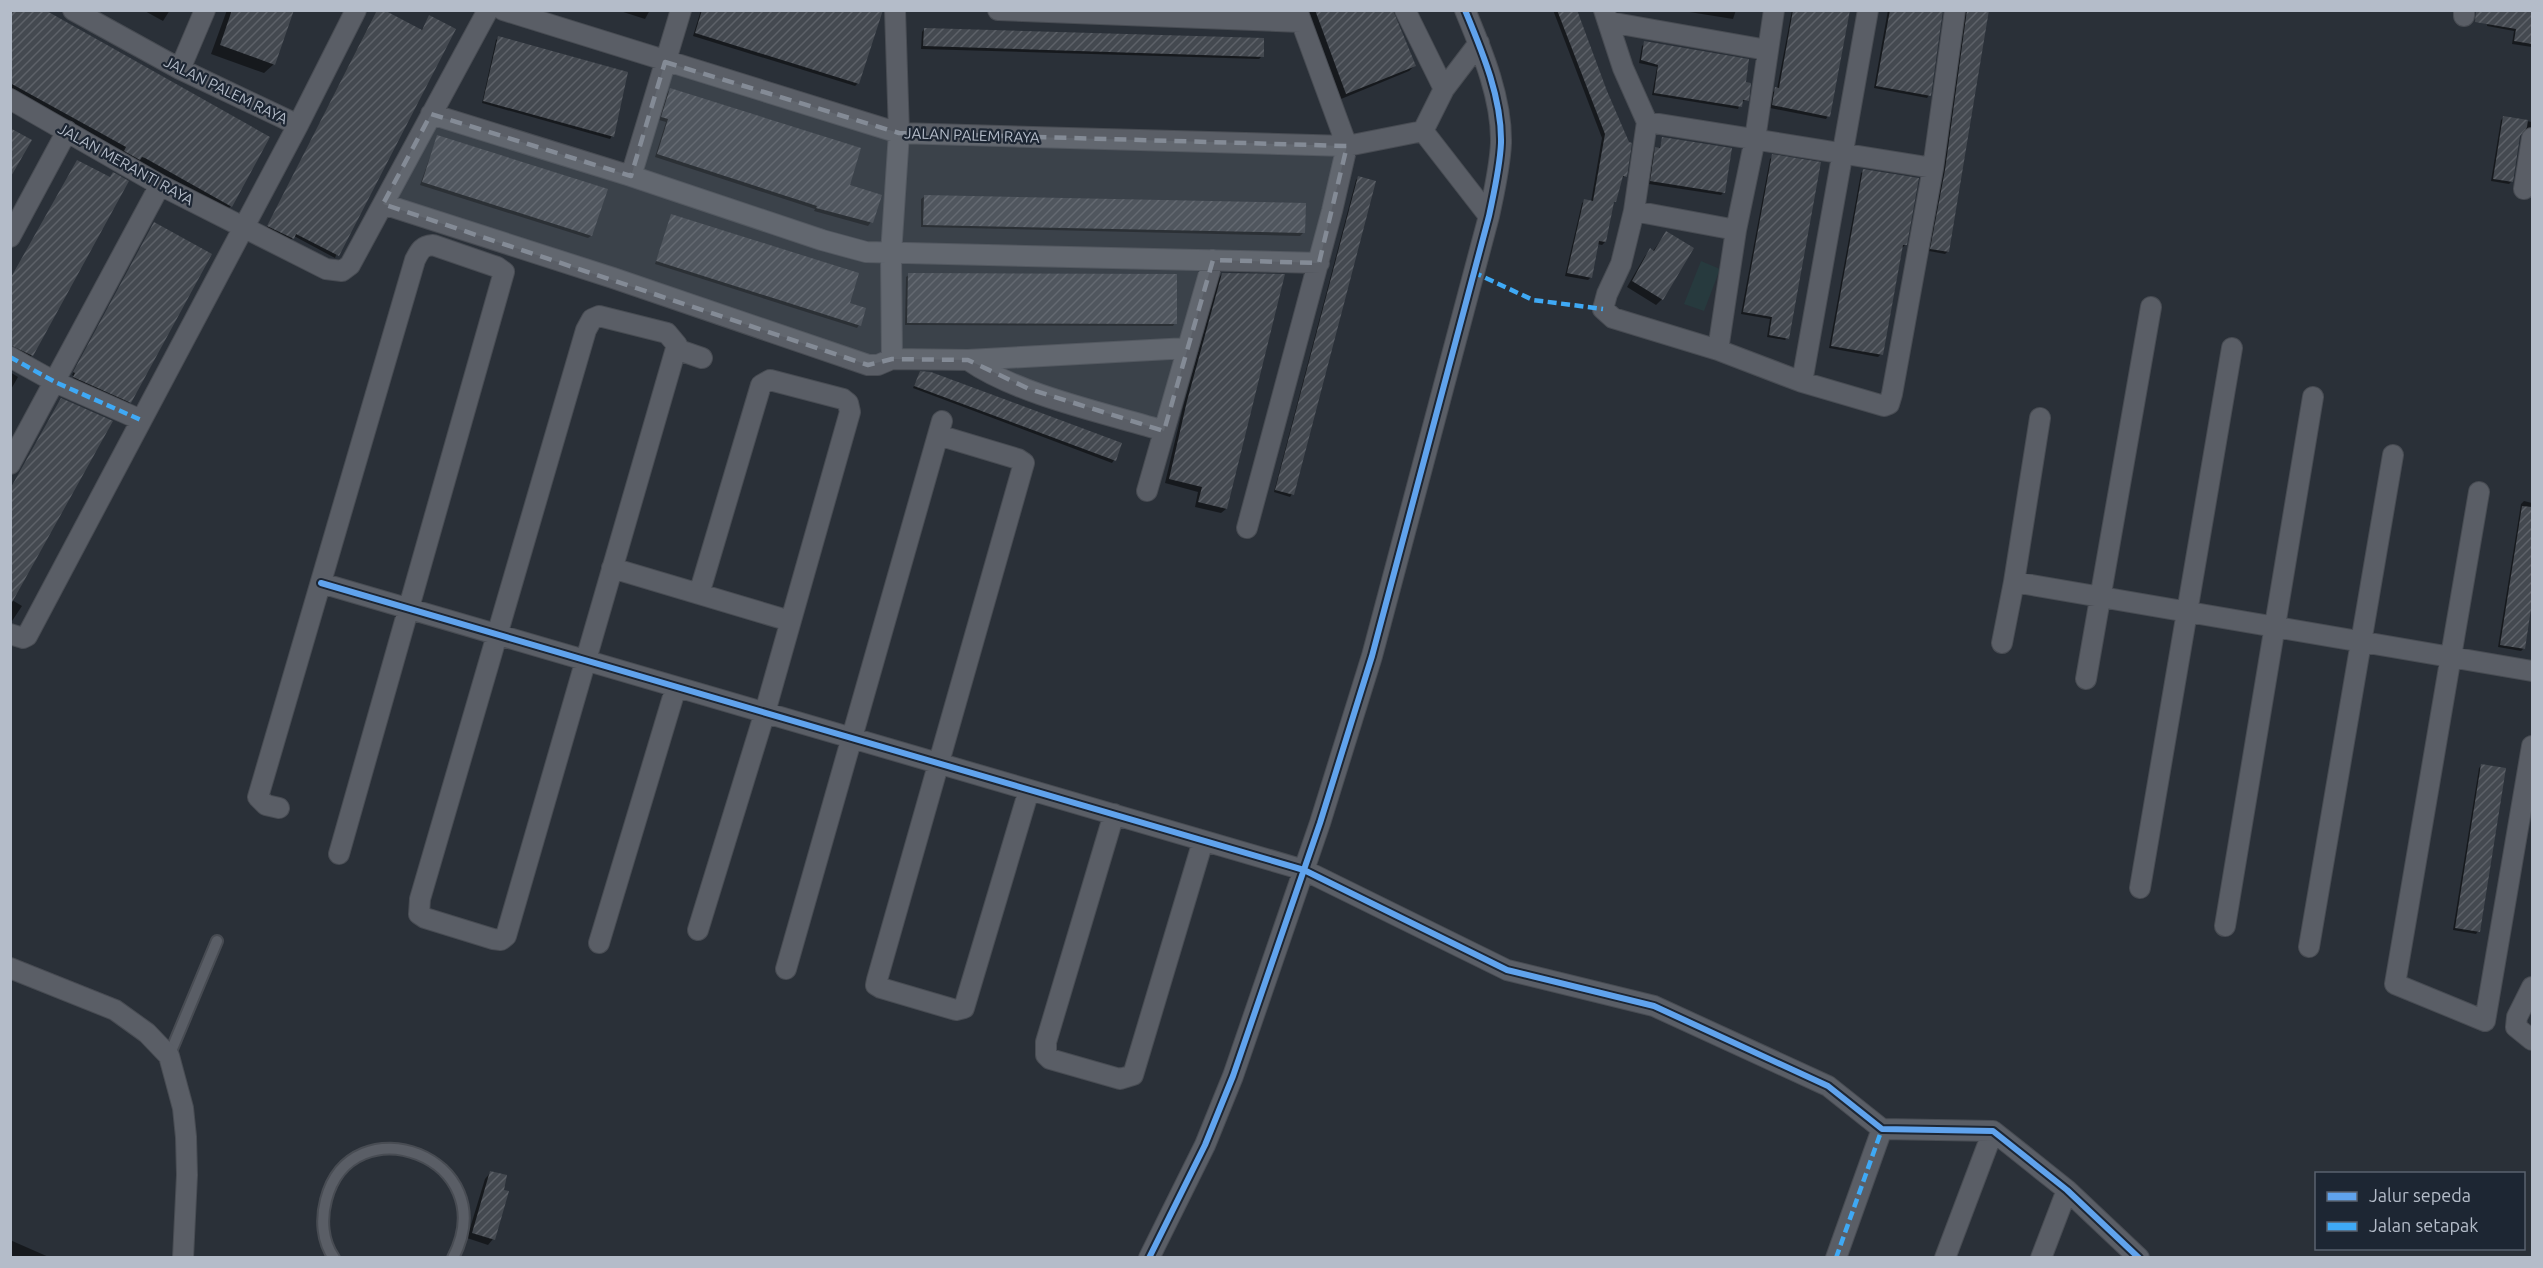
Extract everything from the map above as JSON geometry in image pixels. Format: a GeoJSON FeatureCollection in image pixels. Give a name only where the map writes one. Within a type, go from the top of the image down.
{"type":"FeatureCollection","features":[{"type":"Feature","properties":{"kind":"street","name":"JALAN PALEM RAYA"},"geometry":{"type":"LineString","coordinates":[[73,10],[180,69],[298,124],[356,10]]}},
{"type":"Feature","properties":{"kind":"street"},"geometry":{"type":"LineString","coordinates":[[180,69],[204,10]]}},
{"type":"Feature","properties":{"kind":"street"},"geometry":{"type":"LineString","coordinates":[[488,10],[383,204],[613,278],[868,365],[878,365],[892,359],[968,360],[1188,348]]}},
{"type":"Feature","properties":{"kind":"street","name":"JALAN PALEM RAYA"},"geometry":{"type":"LineString","coordinates":[[502,10],[899,133],[1347,146],[1423,131]]}},
{"type":"Feature","properties":{"kind":"street"},"geometry":{"type":"LineString","coordinates":[[631,176],[681,10]]}},
{"type":"Feature","properties":{"kind":"street"},"geometry":{"type":"LineString","coordinates":[[892,359],[891,254],[899,133],[895,10]]}},
{"type":"Feature","properties":{"kind":"street"},"geometry":{"type":"LineString","coordinates":[[998,10],[1299,16],[1347,146],[1319,262],[1247,528]]}},
{"type":"Feature","properties":{"kind":"street"},"geometry":{"type":"LineString","coordinates":[[1405,10],[1444,89]]}},
{"type":"Feature","properties":{"kind":"street"},"geometry":{"type":"LineString","coordinates":[[1149,1257],[1206,1145],[1233,1076],[1304,870],[1372,656],[1489,216],[1501,144],[1500,124],[1479,43],[1465,10]]}},
{"type":"Feature","properties":{"kind":"street"},"geometry":{"type":"LineString","coordinates":[[1718,350],[1736,230],[1755,139],[1774,10]]}},
{"type":"Feature","properties":{"kind":"street"},"geometry":{"type":"LineString","coordinates":[[1802,382],[1868,10]]}},
{"type":"Feature","properties":{"kind":"street"},"geometry":{"type":"LineString","coordinates":[[1767,50],[1606,16],[1623,69],[1647,122],[1635,212],[1621,264],[1607,294],[1603,309],[1613,318],[1718,350],[1802,382],[1875,404],[1888,404],[1896,378],[1934,168],[1955,10]]}},
{"type":"Feature","properties":{"kind":"street"},"geometry":{"type":"LineString","coordinates":[[1479,43],[1444,89],[1423,131],[1489,216]]}},
{"type":"Feature","properties":{"kind":"street","name":"JALAN MERANTI RAYA"},"geometry":{"type":"LineString","coordinates":[[10,99],[160,185],[326,269],[342,271],[350,265],[383,204]]}},
{"type":"Feature","properties":{"kind":"street"},"geometry":{"type":"LineString","coordinates":[[431,114],[631,176],[822,240],[866,252],[1319,262]]}},
{"type":"Feature","properties":{"kind":"street"},"geometry":{"type":"LineString","coordinates":[[1647,122],[1934,168]]}},
{"type":"Feature","properties":{"kind":"street"},"geometry":{"type":"LineString","coordinates":[[10,634],[23,638],[27,636],[298,124]]}},
{"type":"Feature","properties":{"kind":"street"},"geometry":{"type":"LineString","coordinates":[[10,237],[67,131]]}},
{"type":"Feature","properties":{"kind":"street"},"geometry":{"type":"LineString","coordinates":[[2524,189],[2532,138]]}},
{"type":"Feature","properties":{"kind":"street"},"geometry":{"type":"LineString","coordinates":[[10,464],[160,185]]}},
{"type":"Feature","properties":{"kind":"street"},"geometry":{"type":"LineString","coordinates":[[1635,212],[1736,230]]}},
{"type":"Feature","properties":{"kind":"street"},"geometry":{"type":"LineString","coordinates":[[279,808],[266,805],[258,797],[415,260],[420,250],[426,245],[433,245],[497,267],[504,272],[339,854]]}},
{"type":"Feature","properties":{"kind":"street"},"geometry":{"type":"LineString","coordinates":[[1147,491],[1213,260]]}},
{"type":"Feature","properties":{"kind":"street"},"geometry":{"type":"LineString","coordinates":[[2086,679],[2151,308]]}},
{"type":"Feature","properties":{"kind":"street"},"geometry":{"type":"LineString","coordinates":[[598,316],[668,333],[677,345],[612,568],[506,936],[501,940],[493,939],[424,918],[419,915],[418,908],[497,634],[586,330],[592,319],[598,316]]}},
{"type":"Feature","properties":{"kind":"street"},"geometry":{"type":"LineString","coordinates":[[2140,888],[2232,348]]}},
{"type":"Feature","properties":{"kind":"street"},"geometry":{"type":"LineString","coordinates":[[676,349],[702,358]]}},
{"type":"Feature","properties":{"kind":"street"},"geometry":{"type":"LineString","coordinates":[[10,357],[55,382],[141,420]]}},
{"type":"Feature","properties":{"kind":"street"},"geometry":{"type":"LineString","coordinates":[[968,360],[984,371],[1029,390],[1164,431]]}},
{"type":"Feature","properties":{"kind":"street"},"geometry":{"type":"LineString","coordinates":[[698,930],[765,712],[850,412],[848,403],[843,399],[770,380],[761,385],[699,594]]}},
{"type":"Feature","properties":{"kind":"street"},"geometry":{"type":"LineString","coordinates":[[2225,926],[2313,397]]}},
{"type":"Feature","properties":{"kind":"street"},"geometry":{"type":"LineString","coordinates":[[2002,643],[2040,418]]}},
{"type":"Feature","properties":{"kind":"street"},"geometry":{"type":"LineString","coordinates":[[786,969],[850,737],[940,428],[1018,459],[1024,464],[876,985],[956,1011],[964,1008],[1029,790]]}},
{"type":"Feature","properties":{"kind":"street"},"geometry":{"type":"LineString","coordinates":[[2309,947],[2393,455]]}},
{"type":"Feature","properties":{"kind":"street"},"geometry":{"type":"LineString","coordinates":[[2479,492],[2395,984],[2485,1021],[2532,746]]}},
{"type":"Feature","properties":{"kind":"street"},"geometry":{"type":"LineString","coordinates":[[612,568],[790,621]]}},
{"type":"Feature","properties":{"kind":"street"},"geometry":{"type":"LineString","coordinates":[[2014,582],[2532,671]]}},
{"type":"Feature","properties":{"kind":"street"},"geometry":{"type":"LineString","coordinates":[[321,583],[1304,870],[1508,970],[1654,1006],[1828,1086],[1882,1129],[1993,1131],[2067,1190],[2138,1257]]}},
{"type":"Feature","properties":{"kind":"street"},"geometry":{"type":"LineString","coordinates":[[599,943],[676,687]]}},
{"type":"Feature","properties":{"kind":"street"},"geometry":{"type":"LineString","coordinates":[[1114,814],[1046,1042],[1046,1055],[1050,1059],[1120,1078],[1133,1075],[1203,841]]}},
{"type":"Feature","properties":{"kind":"street"},"geometry":{"type":"LineString","coordinates":[[10,968],[114,1010],[147,1033],[169,1056],[183,1108],[186,1137],[188,1175],[183,1257]]}},
{"type":"Feature","properties":{"kind":"street"},"geometry":{"type":"LineString","coordinates":[[2532,987],[2517,1017],[2516,1027],[2532,1040]]}},
{"type":"Feature","properties":{"kind":"street"},"geometry":{"type":"LineString","coordinates":[[1836,1257],[1882,1129]]}},
{"type":"Feature","properties":{"kind":"street"},"geometry":{"type":"LineString","coordinates":[[1945,1257],[1993,1131]]}},
{"type":"Feature","properties":{"kind":"street"},"geometry":{"type":"LineString","coordinates":[[2041,1257],[2067,1190]]}},
{"type":"Feature","properties":{"kind":"lane"},"geometry":{"type":"LineString","coordinates":[[169,1056],[217,941]]}},
{"type":"Feature","properties":{"kind":"lane"},"geometry":{"type":"LineString","coordinates":[[334,1257],[325,1239],[323,1225],[323,1210],[333,1182],[342,1170],[367,1153],[396,1148],[424,1155],[442,1169],[456,1186],[464,1215],[460,1244],[453,1257]]}},
{"type":"Feature","properties":{"kind":"highlighted area"},"geometry":{"type":"Polygon","coordinates":[[[665,62],[899,133],[1347,146],[1319,263],[1213,260],[1164,431],[1029,389],[968,360],[892,359],[868,365],[383,204],[431,114],[631,176],[665,62]]]}},
{"type":"Feature","properties":{"kind":"green space"},"geometry":{"type":"Polygon","coordinates":[[[1701,261],[1720,269],[1704,311],[1684,304],[1701,261]]]}},
{"type":"Feature","properties":{"kind":"building"},"geometry":{"type":"Polygon","coordinates":[[[10,10],[45,10],[270,137],[232,207],[145,158],[142,157],[140,160],[124,151],[126,147],[10,83],[10,10]]]}},
{"type":"Feature","properties":{"kind":"building"},"geometry":{"type":"Polygon","coordinates":[[[232,10],[294,10],[275,65],[220,45],[232,10]]]}},
{"type":"Feature","properties":{"kind":"building"},"geometry":{"type":"Polygon","coordinates":[[[377,10],[384,10],[422,30],[429,15],[456,29],[339,256],[296,234],[294,239],[267,226],[377,10]]]}},
{"type":"Feature","properties":{"kind":"building"},"geometry":{"type":"Polygon","coordinates":[[[702,10],[883,10],[859,84],[695,33],[702,10]]]}},
{"type":"Feature","properties":{"kind":"building"},"geometry":{"type":"Polygon","coordinates":[[[1315,10],[1393,10],[1416,66],[1346,94],[1315,10]]]}},
{"type":"Feature","properties":{"kind":"building"},"geometry":{"type":"Polygon","coordinates":[[[1557,10],[1577,10],[1607,91],[1629,142],[1632,143],[1627,177],[1623,176],[1616,202],[1614,202],[1606,242],[1599,241],[1592,278],[1567,273],[1584,199],[1593,201],[1605,134],[1557,10]]]}},
{"type":"Feature","properties":{"kind":"building"},"geometry":{"type":"Polygon","coordinates":[[[1793,10],[1850,10],[1830,117],[1772,105],[1775,87],[1779,88],[1793,10]]]}},
{"type":"Feature","properties":{"kind":"building"},"geometry":{"type":"Polygon","coordinates":[[[1890,10],[1943,10],[1931,96],[1876,86],[1890,10]]]}},
{"type":"Feature","properties":{"kind":"building"},"geometry":{"type":"Polygon","coordinates":[[[1967,10],[1989,10],[1949,252],[1930,249],[1945,170],[1967,10]]]}},
{"type":"Feature","properties":{"kind":"building"},"geometry":{"type":"Polygon","coordinates":[[[2476,10],[2532,10],[2532,44],[2514,41],[2516,29],[2475,22],[2476,10]]]}},
{"type":"Feature","properties":{"kind":"building"},"geometry":{"type":"Polygon","coordinates":[[[924,28],[1264,38],[1264,57],[923,46],[924,28]]]}},
{"type":"Feature","properties":{"kind":"building"},"geometry":{"type":"Polygon","coordinates":[[[498,36],[628,72],[614,137],[483,101],[498,36]]]}},
{"type":"Feature","properties":{"kind":"building"},"geometry":{"type":"Polygon","coordinates":[[[1644,41],[1749,59],[1746,82],[1751,83],[1749,101],[1743,100],[1742,107],[1654,93],[1658,65],[1641,60],[1644,41]]]}},
{"type":"Feature","properties":{"kind":"building"},"geometry":{"type":"Polygon","coordinates":[[[670,88],[861,148],[850,185],[882,195],[873,223],[816,208],[817,206],[657,154],[668,119],[661,117],[670,88]]]}},
{"type":"Feature","properties":{"kind":"building"},"geometry":{"type":"Polygon","coordinates":[[[2503,116],[2528,120],[2527,127],[2520,136],[2513,182],[2493,179],[2503,116]]]}},
{"type":"Feature","properties":{"kind":"building"},"geometry":{"type":"Polygon","coordinates":[[[10,128],[32,140],[10,178],[10,128]]]}},
{"type":"Feature","properties":{"kind":"building"},"geometry":{"type":"Polygon","coordinates":[[[437,135],[608,189],[592,236],[422,182],[437,135]]]}},
{"type":"Feature","properties":{"kind":"building"},"geometry":{"type":"Polygon","coordinates":[[[1662,137],[1732,148],[1725,193],[1650,181],[1655,147],[1660,148],[1662,137]]]}},
{"type":"Feature","properties":{"kind":"building"},"geometry":{"type":"Polygon","coordinates":[[[1772,154],[1821,162],[1789,339],[1769,335],[1772,317],[1743,312],[1772,154]]]}},
{"type":"Feature","properties":{"kind":"building"},"geometry":{"type":"Polygon","coordinates":[[[77,160],[110,177],[113,172],[129,181],[33,356],[10,345],[10,279],[77,160]]]}},
{"type":"Feature","properties":{"kind":"building"},"geometry":{"type":"Polygon","coordinates":[[[1863,169],[1919,178],[1907,245],[1903,245],[1883,355],[1831,346],[1863,169]]]}},
{"type":"Feature","properties":{"kind":"building"},"geometry":{"type":"Polygon","coordinates":[[[1358,176],[1376,181],[1294,495],[1275,490],[1358,176]]]}},
{"type":"Feature","properties":{"kind":"building"},"geometry":{"type":"Polygon","coordinates":[[[924,195],[1306,203],[1305,233],[923,225],[924,195]]]}},
{"type":"Feature","properties":{"kind":"building"},"geometry":{"type":"Polygon","coordinates":[[[671,214],[859,273],[850,303],[866,308],[861,326],[656,261],[671,214]]]}},
{"type":"Feature","properties":{"kind":"building"},"geometry":{"type":"Polygon","coordinates":[[[154,222],[212,254],[131,403],[73,377],[75,373],[73,372],[154,222]]]}},
{"type":"Feature","properties":{"kind":"building"},"geometry":{"type":"Polygon","coordinates":[[[1666,231],[1694,248],[1663,300],[1632,281],[1650,248],[1654,251],[1666,231]]]}},
{"type":"Feature","properties":{"kind":"building"},"geometry":{"type":"Polygon","coordinates":[[[908,273],[1177,274],[1177,324],[907,323],[908,273]]]}},
{"type":"Feature","properties":{"kind":"building"},"geometry":{"type":"Polygon","coordinates":[[[1222,273],[1285,274],[1227,509],[1198,502],[1202,487],[1169,479],[1187,401],[1222,273]]]}},
{"type":"Feature","properties":{"kind":"building"},"geometry":{"type":"Polygon","coordinates":[[[920,371],[931,372],[1122,443],[1116,461],[914,386],[920,371]]]}},
{"type":"Feature","properties":{"kind":"building"},"geometry":{"type":"Polygon","coordinates":[[[61,398],[113,421],[10,606],[10,489],[61,398]]]}},
{"type":"Feature","properties":{"kind":"building"},"geometry":{"type":"Polygon","coordinates":[[[2522,506],[2532,507],[2532,602],[2525,649],[2500,645],[2522,506]]]}},
{"type":"Feature","properties":{"kind":"building"},"geometry":{"type":"Polygon","coordinates":[[[2481,764],[2506,768],[2480,932],[2455,928],[2481,764]]]}},
{"type":"Feature","properties":{"kind":"building"},"geometry":{"type":"Polygon","coordinates":[[[490,1171],[507,1175],[504,1190],[509,1191],[495,1240],[472,1233],[490,1171]]]}},
{"type":"Feature","properties":{"kind":"marked path"},"geometry":{"type":"LineString","coordinates":[[1473,272],[1533,300],[1603,309]]}},
{"type":"Feature","properties":{"kind":"marked path"},"geometry":{"type":"LineString","coordinates":[[10,357],[55,382],[141,420]]}},
{"type":"Feature","properties":{"kind":"marked path"},"geometry":{"type":"LineString","coordinates":[[1836,1258],[1882,1129]]}},
{"type":"Feature","properties":{"kind":"cycle path"},"geometry":{"type":"LineString","coordinates":[[1149,1258],[1205,1145],[1233,1076],[1320,823],[1372,656],[1489,216],[1499,161],[1500,126],[1490,75],[1465,10]]}},
{"type":"Feature","properties":{"kind":"cycle path"},"geometry":{"type":"LineString","coordinates":[[321,583],[1304,870],[1507,970],[1654,1006],[1828,1086],[1882,1129],[1993,1131],[2067,1190],[2139,1258]]}}]}
